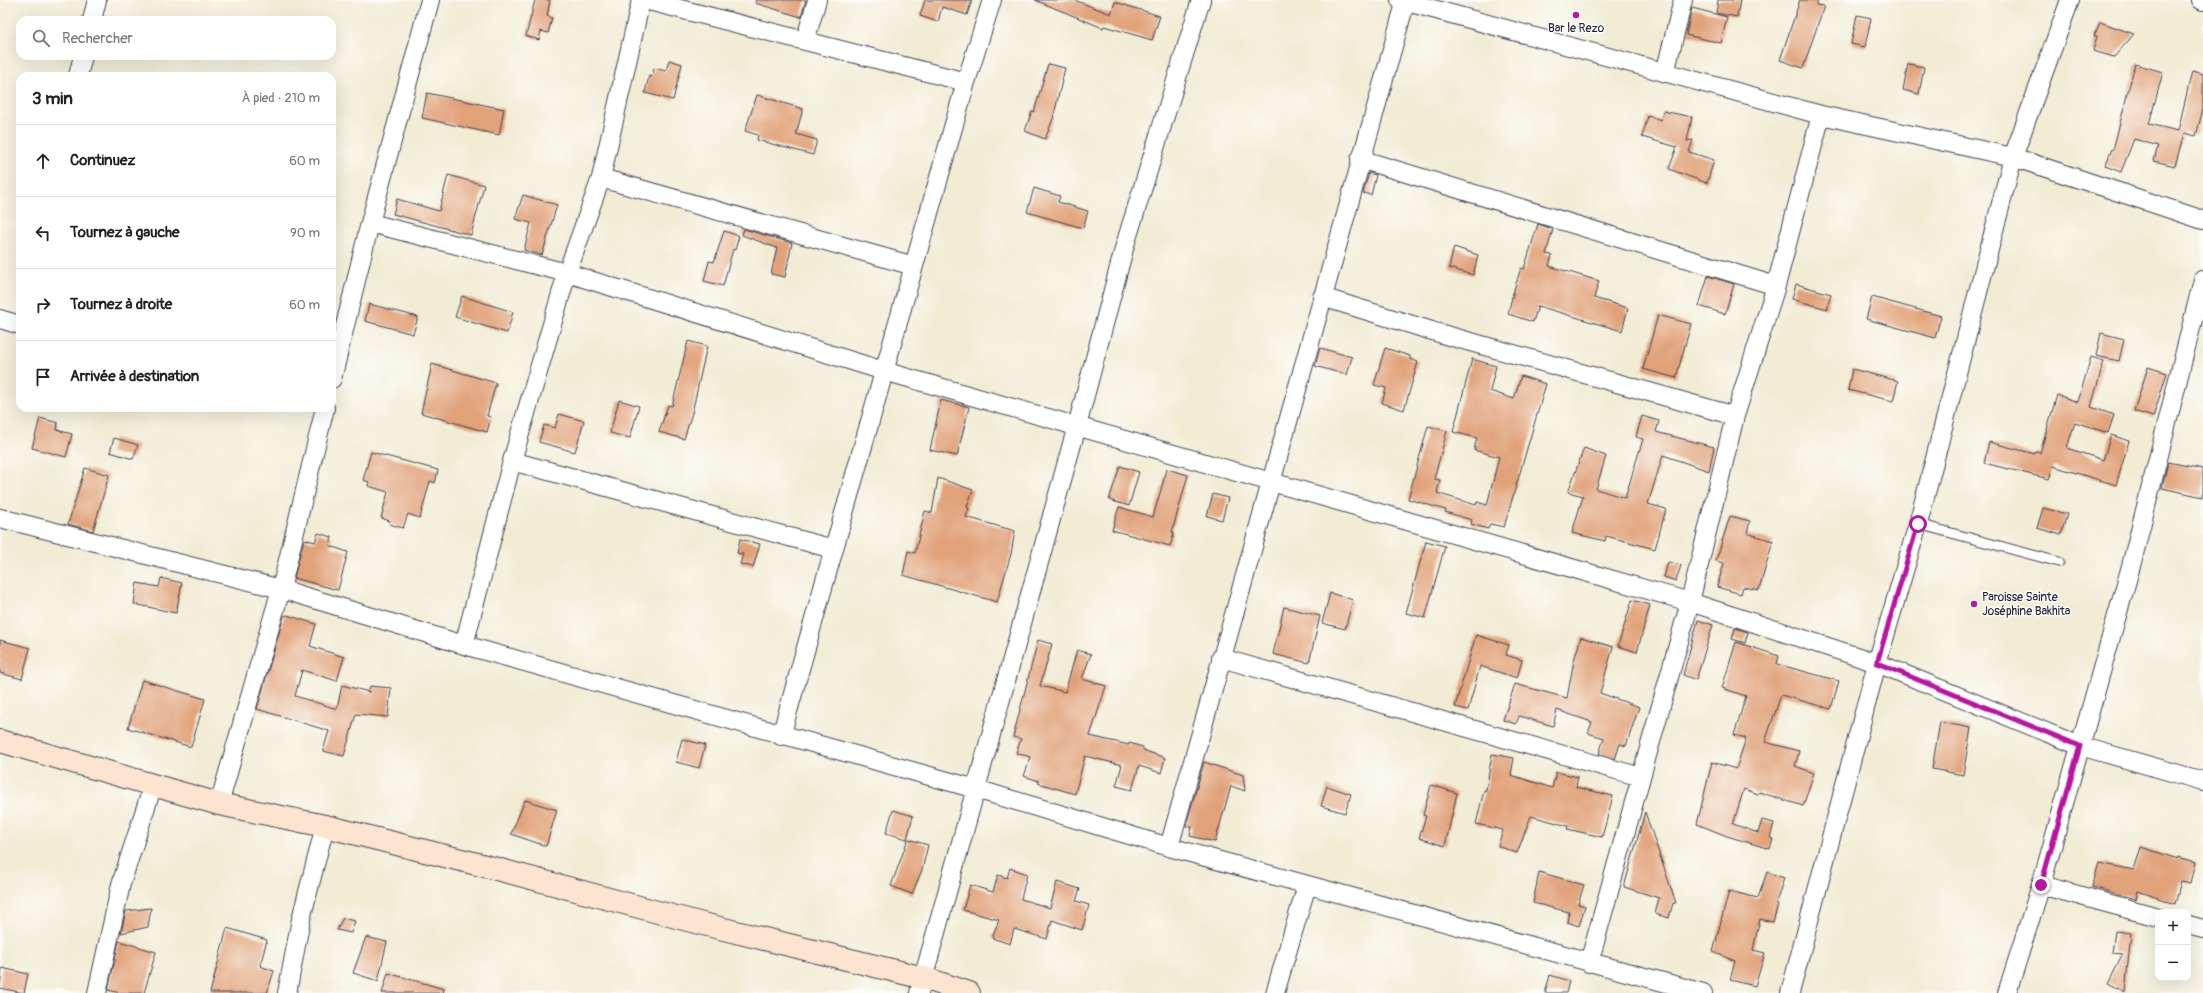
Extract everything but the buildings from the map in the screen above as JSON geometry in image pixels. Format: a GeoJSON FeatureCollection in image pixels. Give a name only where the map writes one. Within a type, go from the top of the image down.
{"type":"FeatureCollection","features":[{"type":"Feature","properties":{"kind":"street"},"geometry":{"type":"LineString","coordinates":[[93,16],[97,0]]}},
{"type":"Feature","properties":{"kind":"street"},"geometry":{"type":"LineString","coordinates":[[336,363],[370,223],[430,0]]}},
{"type":"Feature","properties":{"kind":"street"},"geometry":{"type":"LineString","coordinates":[[464,645],[512,461],[567,273],[601,178],[641,0]]}},
{"type":"Feature","properties":{"kind":"street"},"geometry":{"type":"LineString","coordinates":[[646,0],[966,82]]}},
{"type":"Feature","properties":{"kind":"street"},"geometry":{"type":"LineString","coordinates":[[805,41],[817,0]]}},
{"type":"Feature","properties":{"kind":"street"},"geometry":{"type":"LineString","coordinates":[[781,736],[966,82],[992,0]]}},
{"type":"Feature","properties":{"kind":"street"},"geometry":{"type":"LineString","coordinates":[[921,985],[1077,426],[1125,245],[1201,0]]}},
{"type":"Feature","properties":{"kind":"street"},"geometry":{"type":"LineString","coordinates":[[1665,73],[1683,0]]}},
{"type":"Feature","properties":{"kind":"street"},"geometry":{"type":"LineString","coordinates":[[1790,993],[1877,663],[1918,524],[2013,157],[2070,0]]}},
{"type":"Feature","properties":{"kind":"street"},"geometry":{"type":"LineString","coordinates":[[1169,847],[1404,1],[1821,115],[2013,157],[2203,220]]}},
{"type":"Feature","properties":{"kind":"street"},"geometry":{"type":"LineString","coordinates":[[79,72],[82,60]]}},
{"type":"Feature","properties":{"kind":"street"},"geometry":{"type":"LineString","coordinates":[[1589,963],[1690,602],[1735,416],[1776,286],[1821,115]]}},
{"type":"Feature","properties":{"kind":"street"},"geometry":{"type":"LineString","coordinates":[[1360,159],[1776,286]]}},
{"type":"Feature","properties":{"kind":"street"},"geometry":{"type":"LineString","coordinates":[[601,178],[914,266]]}},
{"type":"Feature","properties":{"kind":"street"},"geometry":{"type":"LineString","coordinates":[[370,223],[567,273],[884,371],[1690,602],[1877,663],[2080,746],[2203,781]]}},
{"type":"Feature","properties":{"kind":"street"},"geometry":{"type":"LineString","coordinates":[[2008,993],[2041,885],[2131,566],[2203,280]]}},
{"type":"Feature","properties":{"kind":"street"},"geometry":{"type":"LineString","coordinates":[[1322,297],[1442,334],[1735,416]]}},
{"type":"Feature","properties":{"kind":"street"},"geometry":{"type":"LineString","coordinates":[[0,319],[16,324]]}},
{"type":"Feature","properties":{"kind":"street"},"geometry":{"type":"LineString","coordinates":[[219,804],[281,589],[324,412]]}},
{"type":"Feature","properties":{"kind":"street"},"geometry":{"type":"LineString","coordinates":[[512,461],[833,549]]}},
{"type":"Feature","properties":{"kind":"street"},"geometry":{"type":"LineString","coordinates":[[0,518],[281,589],[464,645],[781,736],[976,789],[1169,847],[1703,993]]}},
{"type":"Feature","properties":{"kind":"street"},"geometry":{"type":"LineString","coordinates":[[1221,658],[1641,777]]}},
{"type":"Feature","properties":{"kind":"street"},"geometry":{"type":"LineString","coordinates":[[0,741],[219,804],[325,826],[492,868],[921,985],[969,993]]}},
{"type":"Feature","properties":{"kind":"street"},"geometry":{"type":"LineString","coordinates":[[97,993],[121,884],[153,785]]}},
{"type":"Feature","properties":{"kind":"street"},"geometry":{"type":"LineString","coordinates":[[287,993],[302,919],[325,826]]}},
{"type":"Feature","properties":{"kind":"street"},"geometry":{"type":"LineString","coordinates":[[1275,993],[1307,885]]}},
{"type":"Feature","properties":{"kind":"street"},"geometry":{"type":"LineString","coordinates":[[2041,885],[2155,916]]}},
{"type":"Feature","properties":{"kind":"street"},"geometry":{"type":"LineString","coordinates":[[2191,926],[2203,929]]}},
{"type":"Feature","properties":{"kind":"lane"},"geometry":{"type":"LineString","coordinates":[[1918,524],[2059,562]]}},
{"type":"Feature","properties":{"kind":"place","name":"Bar le Rezo"},"geometry":{"type":"Point","coordinates":[1576,15]}},
{"type":"Feature","properties":{"kind":"place","name":"Paroisse Sainte Joséphine Bakhita"},"geometry":{"type":"Point","coordinates":[1974,604]}},
{"type":"Feature","properties":{"kind":"route"},"geometry":{"type":"LineString","coordinates":[[1918,524],[1877,663],[2080,746],[2041,885]]}}]}
